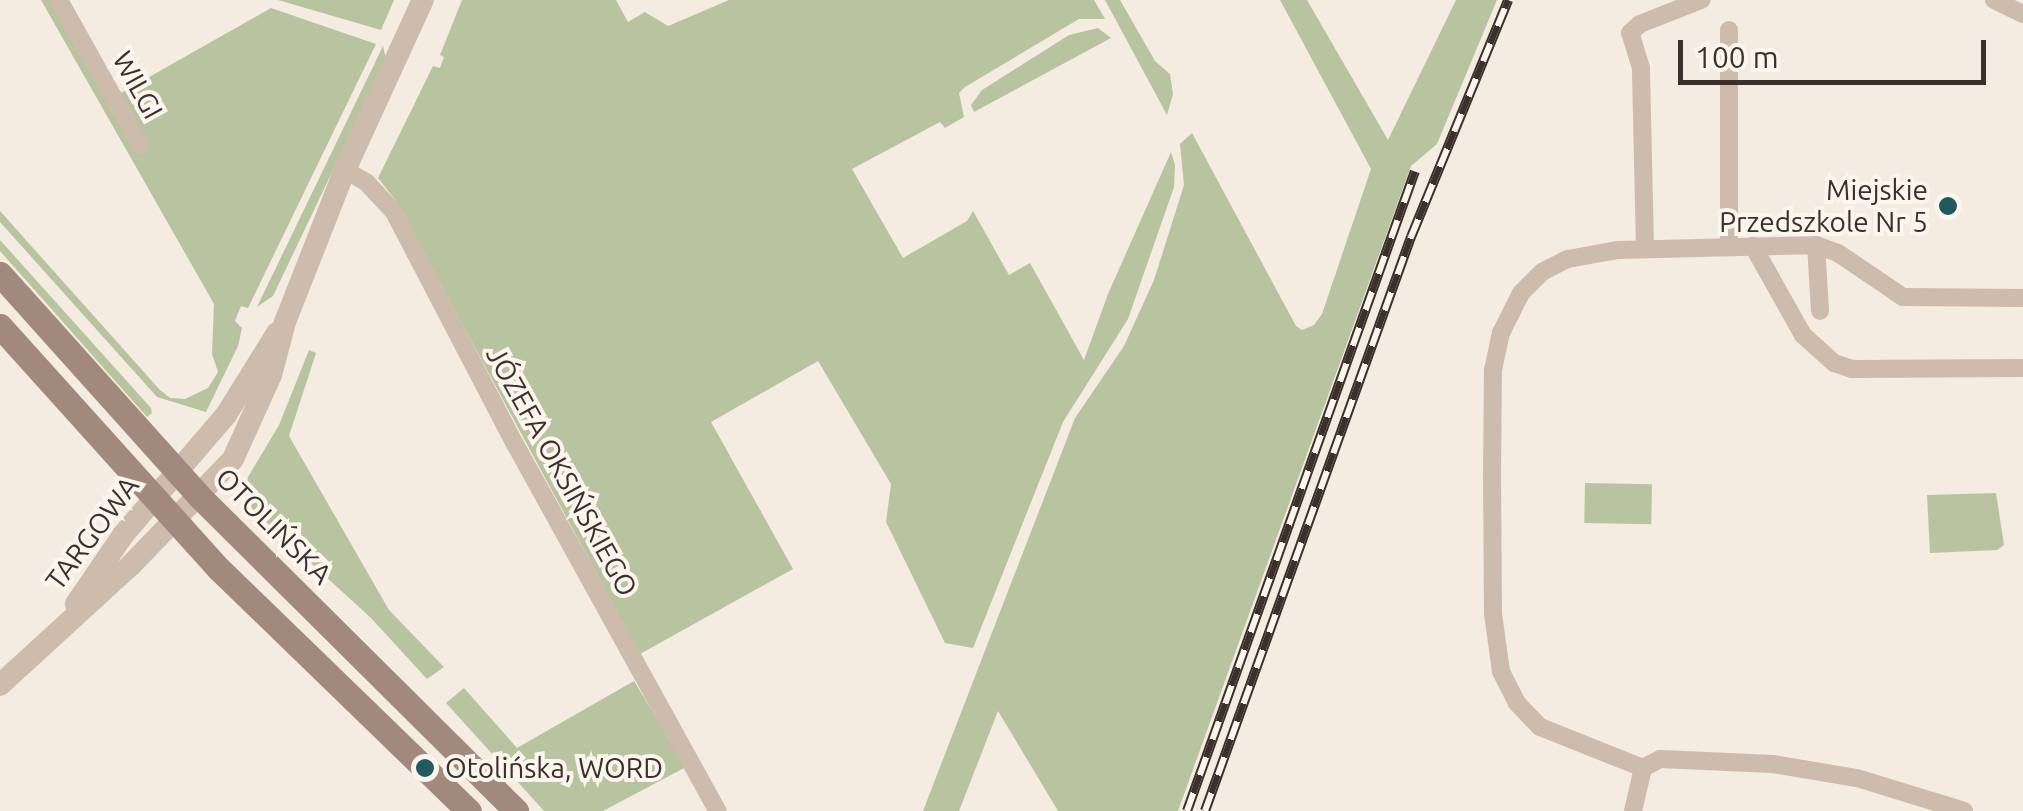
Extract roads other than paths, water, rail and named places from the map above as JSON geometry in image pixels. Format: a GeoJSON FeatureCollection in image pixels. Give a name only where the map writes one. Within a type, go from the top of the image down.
{"type":"FeatureCollection","features":[{"type":"Feature","properties":{"kind":"main road","name":"OTOLIŃSKA"},"geometry":{"type":"LineString","coordinates":[[0,274],[200,496],[516,811]]}},
{"type":"Feature","properties":{"kind":"main road"},"geometry":{"type":"LineString","coordinates":[[0,326],[174,521],[469,811]]}},
{"type":"Feature","properties":{"kind":"street","name":"WILGI"},"geometry":{"type":"LineString","coordinates":[[59,0],[140,145]]}},
{"type":"Feature","properties":{"kind":"street"},"geometry":{"type":"LineString","coordinates":[[285,322],[346,170],[423,0]]}},
{"type":"Feature","properties":{"kind":"street"},"geometry":{"type":"LineString","coordinates":[[1645,248],[1641,68],[1630,33],[1640,24],[1701,0]]}},
{"type":"Feature","properties":{"kind":"street"},"geometry":{"type":"LineString","coordinates":[[1994,0],[2023,14]]}},
{"type":"Feature","properties":{"kind":"street"},"geometry":{"type":"LineString","coordinates":[[1729,30],[1729,246]]}},
{"type":"Feature","properties":{"kind":"street","name":"JÓZEFA OKSIŃSKIEGO"},"geometry":{"type":"LineString","coordinates":[[346,170],[366,182],[394,212],[514,444],[718,811]]}},
{"type":"Feature","properties":{"kind":"street"},"geometry":{"type":"LineString","coordinates":[[1644,768],[1540,727],[1517,704],[1504,677],[1493,614],[1494,360],[1506,322],[1524,288],[1560,261],[1600,251],[1816,245],[1838,253],[1903,296],[2023,298]]}},
{"type":"Feature","properties":{"kind":"street"},"geometry":{"type":"LineString","coordinates":[[1816,245],[1820,311]]}},
{"type":"Feature","properties":{"kind":"street"},"geometry":{"type":"LineString","coordinates":[[1753,246],[1804,335],[1834,363],[1852,369],[2023,368]]}},
{"type":"Feature","properties":{"kind":"street","name":"TARGOWA"},"geometry":{"type":"LineString","coordinates":[[57,632],[98,568],[226,415],[285,322]]}},
{"type":"Feature","properties":{"kind":"street","name":"TARGOWA"},"geometry":{"type":"LineString","coordinates":[[0,685],[200,496],[238,449],[271,375],[285,322]]}},
{"type":"Feature","properties":{"kind":"street"},"geometry":{"type":"LineString","coordinates":[[1633,811],[1644,768],[1660,758],[1773,764],[1858,778],[1964,811]]}},
{"type":"Feature","properties":{"kind":"railway"},"geometry":{"type":"LineString","coordinates":[[1205,811],[1411,237],[1508,0]]}},
{"type":"Feature","properties":{"kind":"railway"},"geometry":{"type":"LineString","coordinates":[[1187,811],[1415,171]]}},
{"type":"Feature","properties":{"kind":"place","name":"Miejskie Przedszkole Nr 5"},"geometry":{"type":"Point","coordinates":[1948,206]}},
{"type":"Feature","properties":{"kind":"place","name":"Otolińska, WORD"},"geometry":{"type":"Point","coordinates":[425,768]}}]}
